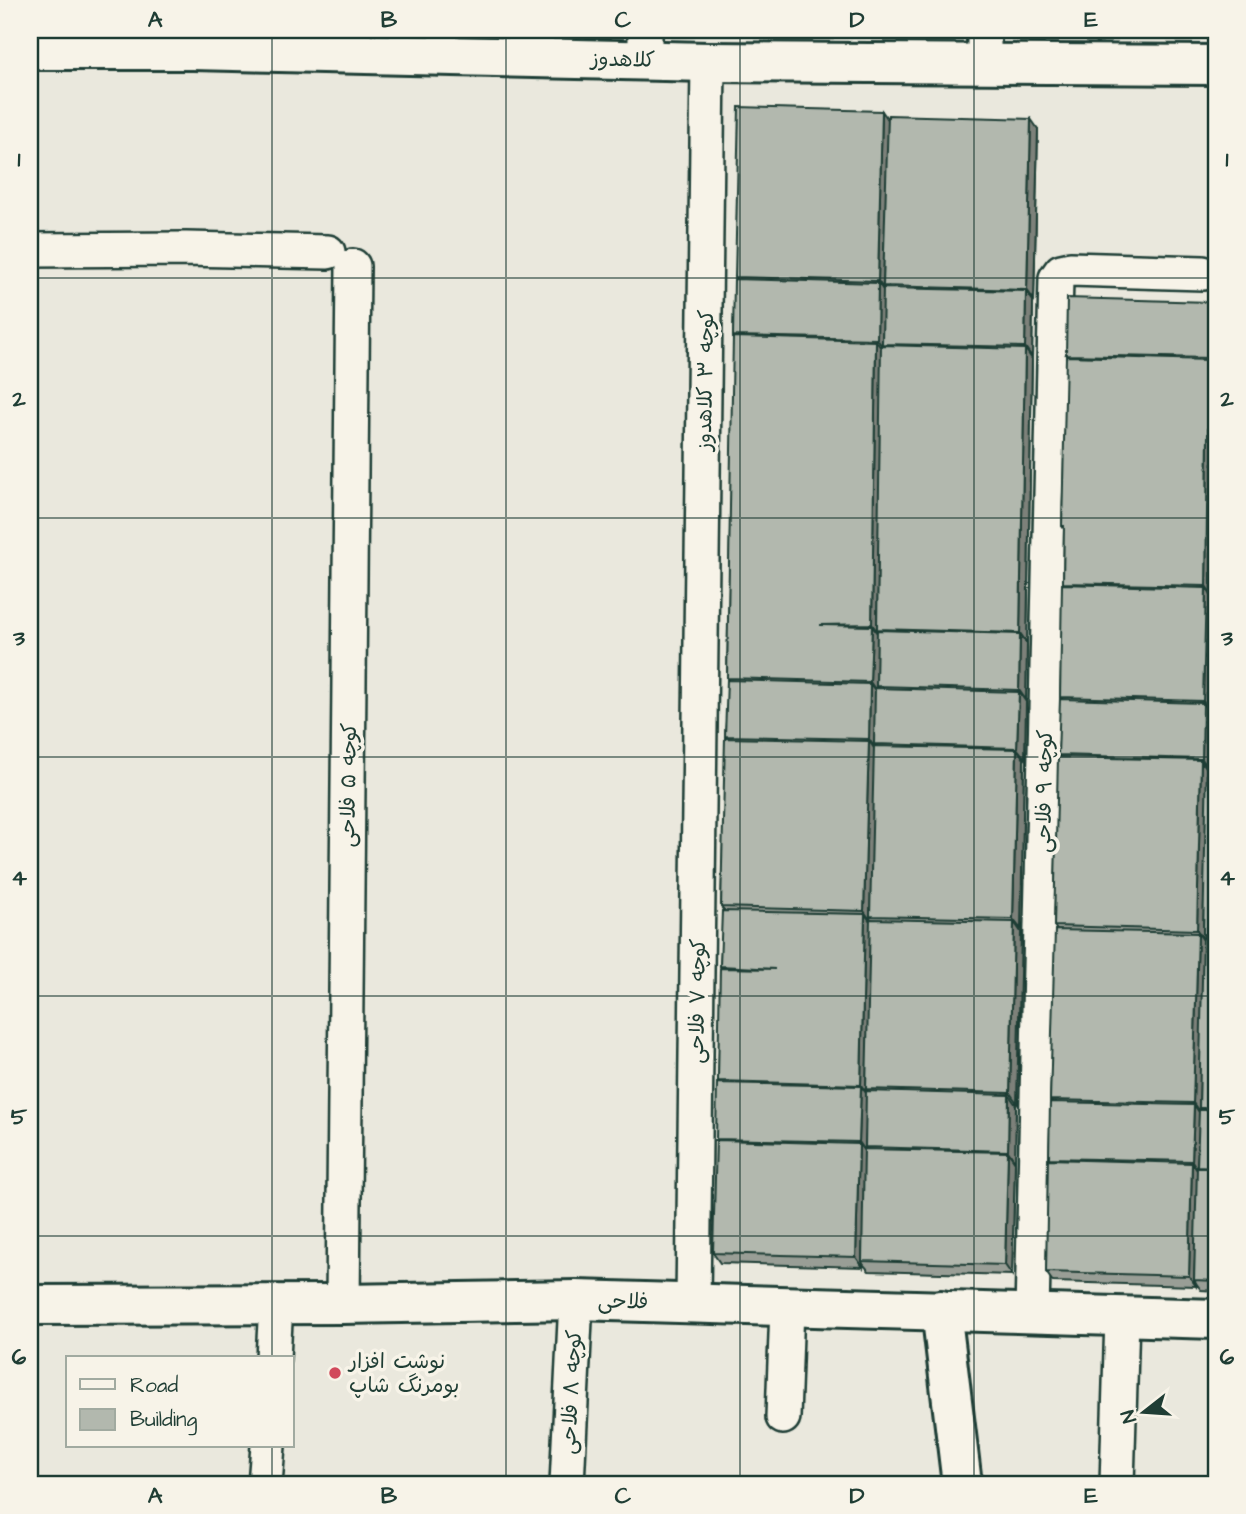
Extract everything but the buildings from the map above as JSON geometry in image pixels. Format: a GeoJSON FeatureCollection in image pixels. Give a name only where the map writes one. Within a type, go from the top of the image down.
{"type":"FeatureCollection","features":[{"type":"Feature","properties":{"kind":"street","name":"کلاهدوز"},"geometry":{"type":"LineString","coordinates":[[30,50],[314,41],[645,45],[708,62],[984,47],[1216,65]]}},
{"type":"Feature","properties":{"kind":"street","name":"کوچه ۳ کلاهدوز"},"geometry":{"type":"LineString","coordinates":[[701,699],[708,62]]}},
{"type":"Feature","properties":{"kind":"street","name":"کوچه ۵ فلاحی"},"geometry":{"type":"LineString","coordinates":[[30,250],[186,249],[341,259],[343,1304]]}},
{"type":"Feature","properties":{"kind":"street","name":"کوچه ۹ فلاحی"},"geometry":{"type":"LineString","coordinates":[[1032,1313],[1056,278],[1061,271],[1070,269],[1203,273]]}},
{"type":"Feature","properties":{"kind":"street","name":"کوچه ۷ فلاحی"},"geometry":{"type":"LineString","coordinates":[[693,1303],[701,699]]}},
{"type":"Feature","properties":{"kind":"street","name":"فلاحی"},"geometry":{"type":"LineString","coordinates":[[30,1305],[576,1300],[1216,1319]]}},
{"type":"Feature","properties":{"kind":"street","name":"کوچه ۸ فلاحی"},"geometry":{"type":"LineString","coordinates":[[567,1484],[576,1300]]}},
{"type":"Feature","properties":{"kind":"street"},"geometry":{"type":"LineString","coordinates":[[273,1356],[276,1304]]}},
{"type":"Feature","properties":{"kind":"street"},"geometry":{"type":"LineString","coordinates":[[783,1417],[788,1307]]}},
{"type":"Feature","properties":{"kind":"street"},"geometry":{"type":"LineString","coordinates":[[941,1310],[962,1484]]}},
{"type":"Feature","properties":{"kind":"street"},"geometry":{"type":"LineString","coordinates":[[1117,1484],[1122,1317]]}},
{"type":"Feature","properties":{"kind":"street"},"geometry":{"type":"LineString","coordinates":[[265,1484],[268,1448]]}},
{"type":"Feature","properties":{"kind":"place","name":"نوشت افزار بومرنگ شاپ"},"geometry":{"type":"Point","coordinates":[335,1373]}}]}
